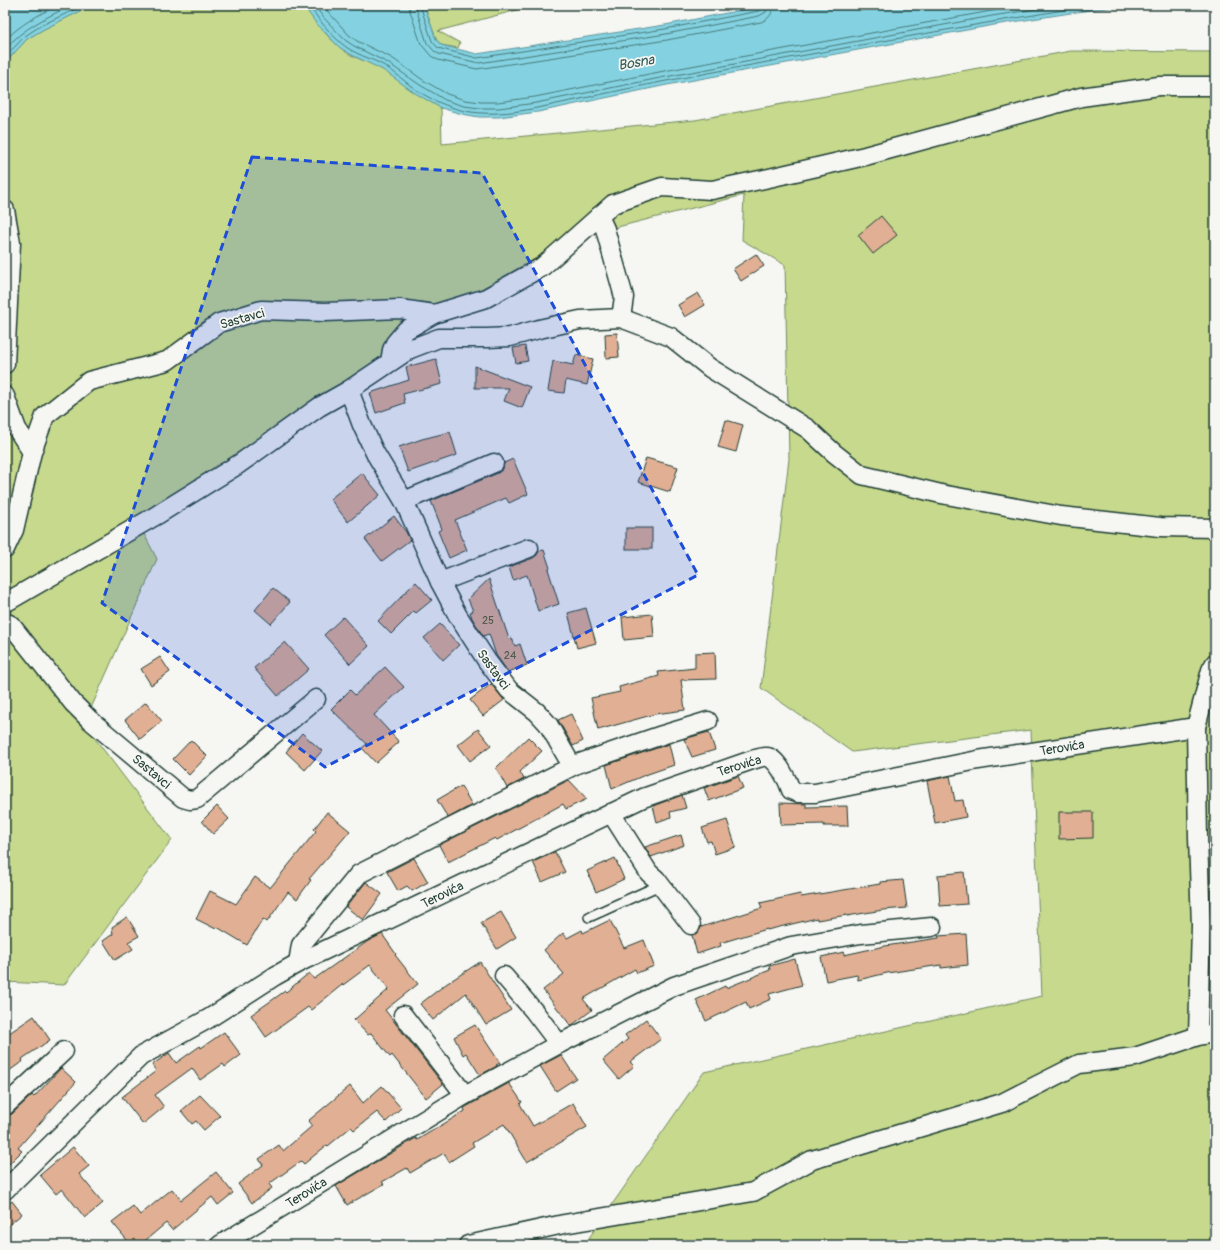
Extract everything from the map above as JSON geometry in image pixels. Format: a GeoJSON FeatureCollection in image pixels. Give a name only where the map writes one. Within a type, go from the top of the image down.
{"type":"FeatureCollection","features":[{"type":"Feature","properties":{"kind":"street"},"geometry":{"type":"LineString","coordinates":[[390,362],[395,343],[406,330],[434,314],[486,298],[542,267],[613,204],[662,187],[712,190],[769,178],[866,156],[1081,97],[1159,86],[1215,86]]}},
{"type":"Feature","properties":{"kind":"street"},"geometry":{"type":"LineString","coordinates":[[5,210],[11,243],[5,364]]}},
{"type":"Feature","properties":{"kind":"street"},"geometry":{"type":"LineString","coordinates":[[599,216],[605,229],[624,297],[621,318]]}},
{"type":"Feature","properties":{"kind":"street","name":"Sastavci"},"geometry":{"type":"LineString","coordinates":[[5,549],[14,530],[32,452],[45,416],[89,381],[167,361],[219,323],[261,310],[325,312],[400,309],[434,314]]}},
{"type":"Feature","properties":{"kind":"street"},"geometry":{"type":"LineString","coordinates":[[5,603],[156,515],[239,464],[319,407],[350,390],[410,349],[440,338],[510,337],[539,328],[580,320],[621,318],[671,337],[710,368],[808,429],[834,453],[862,475],[942,494],[1061,516],[1160,527],[1215,528]]}},
{"type":"Feature","properties":{"kind":"street","name":"Sastavci"},"geometry":{"type":"LineString","coordinates":[[350,390],[362,425],[375,453],[404,500],[440,582],[458,616],[498,677],[509,690],[543,718],[572,766]]}},
{"type":"Feature","properties":{"kind":"street"},"geometry":{"type":"LineString","coordinates":[[5,396],[17,429],[32,452]]}},
{"type":"Feature","properties":{"kind":"street"},"geometry":{"type":"LineString","coordinates":[[404,500],[494,463]]}},
{"type":"Feature","properties":{"kind":"street"},"geometry":{"type":"LineString","coordinates":[[440,582],[529,548]]}},
{"type":"Feature","properties":{"kind":"street","name":"Sastavci"},"geometry":{"type":"LineString","coordinates":[[5,622],[11,625],[69,698],[90,720],[183,798],[190,800],[197,799],[316,699]]}},
{"type":"Feature","properties":{"kind":"street"},"geometry":{"type":"LineString","coordinates":[[468,1245],[564,1224],[753,1192],[812,1160],[1002,1103],[1079,1064],[1135,1057],[1206,1035],[1201,926],[1196,727],[1211,670],[1215,663]]}},
{"type":"Feature","properties":{"kind":"street"},"geometry":{"type":"LineString","coordinates":[[298,963],[301,946],[359,874],[572,766],[708,721]]}},
{"type":"Feature","properties":{"kind":"street","name":"Terovića"},"geometry":{"type":"LineString","coordinates":[[5,1190],[141,1056],[208,1019],[298,963],[650,795],[752,760],[767,757],[774,760],[779,766],[791,790],[799,794],[815,793],[978,760],[1196,727]]}},
{"type":"Feature","properties":{"kind":"street"},"geometry":{"type":"LineString","coordinates":[[611,813],[649,873],[691,925]]}},
{"type":"Feature","properties":{"kind":"street","name":"Terovića"},"geometry":{"type":"LineString","coordinates":[[220,1245],[465,1095],[559,1044],[674,986],[791,946],[861,934],[932,927]]}},
{"type":"Feature","properties":{"kind":"street"},"geometry":{"type":"LineString","coordinates":[[504,976],[534,1011],[559,1044]]}},
{"type":"Feature","properties":{"kind":"street"},"geometry":{"type":"LineString","coordinates":[[404,1015],[465,1095]]}},
{"type":"Feature","properties":{"kind":"street"},"geometry":{"type":"LineString","coordinates":[[5,1106],[64,1051]]}},
{"type":"Feature","properties":{"kind":"lane"},"geometry":{"type":"LineString","coordinates":[[589,917],[660,885]]}},
{"type":"Feature","properties":{"kind":"highlighted area"},"geometry":{"type":"Polygon","coordinates":[[[252,157],[482,173],[698,575],[325,767],[102,603],[252,157]]]}},
{"type":"Feature","properties":{"kind":"green space"},"geometry":{"type":"Polygon","coordinates":[[[93,5],[303,5],[324,31],[342,49],[349,54],[385,71],[441,108],[442,144],[695,120],[1071,51],[1215,52],[1215,1245],[584,1245],[704,1072],[1042,996],[1031,730],[852,752],[761,688],[789,459],[785,265],[742,240],[744,195],[570,239],[471,295],[142,530],[157,559],[84,724],[172,840],[64,985],[5,982],[5,63],[27,39],[93,5]]]}},
{"type":"Feature","properties":{"kind":"green space"},"geometry":{"type":"Polygon","coordinates":[[[424,5],[536,5],[438,31],[460,43],[458,48],[441,45],[436,39],[424,5]]]}},
{"type":"Feature","properties":{"kind":"water"},"geometry":{"type":"Polygon","coordinates":[[[5,5],[93,5],[27,39],[5,63],[5,5]]]}},
{"type":"Feature","properties":{"kind":"water","name":"Bosna"},"geometry":{"type":"Polygon","coordinates":[[[303,5],[424,5],[436,39],[441,45],[477,54],[665,25],[768,5],[1141,5],[1096,9],[994,25],[667,85],[538,112],[499,117],[479,117],[441,108],[415,93],[383,70],[339,47],[316,23],[303,5]]]}},
{"type":"Feature","properties":{"kind":"building"},"geometry":{"type":"Polygon","coordinates":[[[881,216],[897,235],[873,254],[858,235],[881,216]]]}},
{"type":"Feature","properties":{"kind":"building"},"geometry":{"type":"Polygon","coordinates":[[[756,254],[764,266],[741,281],[733,269],[756,254]]]}},
{"type":"Feature","properties":{"kind":"building"},"geometry":{"type":"Polygon","coordinates":[[[698,293],[705,305],[685,317],[678,305],[698,293]]]}},
{"type":"Feature","properties":{"kind":"building"},"geometry":{"type":"Polygon","coordinates":[[[617,333],[619,357],[606,358],[605,334],[617,333]]]}},
{"type":"Feature","properties":{"kind":"building"},"geometry":{"type":"Polygon","coordinates":[[[525,346],[528,361],[516,363],[513,348],[525,346]]]}},
{"type":"Feature","properties":{"kind":"building"},"geometry":{"type":"Polygon","coordinates":[[[576,355],[593,359],[587,385],[566,380],[564,393],[548,391],[553,361],[573,365],[576,355]]]}},
{"type":"Feature","properties":{"kind":"building"},"geometry":{"type":"Polygon","coordinates":[[[436,359],[442,384],[403,394],[405,403],[376,413],[370,393],[409,380],[406,367],[436,359]]]}},
{"type":"Feature","properties":{"kind":"building"},"geometry":{"type":"Polygon","coordinates":[[[475,366],[530,387],[522,408],[504,401],[509,388],[475,388],[475,366]]]}},
{"type":"Feature","properties":{"kind":"building"},"geometry":{"type":"Polygon","coordinates":[[[726,420],[743,425],[736,452],[718,447],[726,420]]]}},
{"type":"Feature","properties":{"kind":"building"},"geometry":{"type":"Polygon","coordinates":[[[450,432],[457,455],[408,472],[399,447],[450,432]]]}},
{"type":"Feature","properties":{"kind":"building"},"geometry":{"type":"Polygon","coordinates":[[[646,458],[678,467],[670,492],[638,482],[646,458]]]}},
{"type":"Feature","properties":{"kind":"building"},"geometry":{"type":"Polygon","coordinates":[[[513,459],[528,494],[509,503],[506,498],[455,520],[467,550],[449,558],[438,531],[442,529],[431,501],[498,473],[503,469],[504,463],[513,459]]]}},
{"type":"Feature","properties":{"kind":"building"},"geometry":{"type":"Polygon","coordinates":[[[362,473],[380,495],[348,522],[330,499],[362,473]]]}},
{"type":"Feature","properties":{"kind":"building"},"geometry":{"type":"Polygon","coordinates":[[[394,516],[410,540],[382,561],[365,539],[394,516]]]}},
{"type":"Feature","properties":{"kind":"building"},"geometry":{"type":"Polygon","coordinates":[[[626,528],[652,528],[652,549],[626,549],[626,528]]]}},
{"type":"Feature","properties":{"kind":"building"},"geometry":{"type":"Polygon","coordinates":[[[544,550],[550,568],[548,569],[559,604],[538,611],[527,575],[513,580],[509,567],[533,558],[539,551],[544,550]]]}},
{"type":"Feature","properties":{"kind":"building"},"geometry":{"type":"Polygon","coordinates":[[[489,579],[509,639],[512,638],[515,646],[520,644],[527,665],[508,672],[496,655],[489,634],[483,636],[470,612],[473,611],[468,599],[489,579]]]}},
{"type":"Feature","properties":{"kind":"building"},"geometry":{"type":"Polygon","coordinates":[[[416,582],[432,600],[416,613],[414,611],[391,634],[378,621],[416,582]]]}},
{"type":"Feature","properties":{"kind":"building"},"geometry":{"type":"Polygon","coordinates":[[[273,588],[290,602],[271,624],[255,610],[273,588]]]}},
{"type":"Feature","properties":{"kind":"building"},"geometry":{"type":"Polygon","coordinates":[[[586,608],[596,643],[577,648],[568,613],[586,608]]]}},
{"type":"Feature","properties":{"kind":"building"},"geometry":{"type":"Polygon","coordinates":[[[652,614],[654,637],[624,640],[622,617],[652,614]]]}},
{"type":"Feature","properties":{"kind":"building"},"geometry":{"type":"Polygon","coordinates":[[[343,617],[369,646],[350,664],[324,635],[343,617]]]}},
{"type":"Feature","properties":{"kind":"building"},"geometry":{"type":"Polygon","coordinates":[[[440,624],[459,645],[443,660],[424,638],[440,624]]]}},
{"type":"Feature","properties":{"kind":"building"},"geometry":{"type":"Polygon","coordinates":[[[285,642],[309,669],[278,696],[254,668],[285,642]]]}},
{"type":"Feature","properties":{"kind":"building"},"geometry":{"type":"Polygon","coordinates":[[[715,652],[716,679],[681,680],[685,710],[655,714],[598,730],[591,698],[620,692],[619,687],[659,676],[658,672],[695,668],[695,653],[715,652]]]}},
{"type":"Feature","properties":{"kind":"building"},"geometry":{"type":"Polygon","coordinates":[[[160,657],[170,672],[151,685],[141,669],[160,657]]]}},
{"type":"Feature","properties":{"kind":"building"},"geometry":{"type":"Polygon","coordinates":[[[385,667],[404,687],[374,715],[399,742],[376,763],[362,748],[367,744],[331,709],[350,690],[355,695],[385,667]]]}},
{"type":"Feature","properties":{"kind":"building"},"geometry":{"type":"Polygon","coordinates":[[[491,684],[504,700],[483,716],[470,700],[491,684]]]}},
{"type":"Feature","properties":{"kind":"building"},"geometry":{"type":"Polygon","coordinates":[[[146,702],[162,721],[140,739],[125,720],[146,702]]]}},
{"type":"Feature","properties":{"kind":"building"},"geometry":{"type":"Polygon","coordinates":[[[571,714],[583,741],[573,746],[558,720],[571,714]]]}},
{"type":"Feature","properties":{"kind":"building"},"geometry":{"type":"Polygon","coordinates":[[[478,729],[491,745],[470,761],[458,745],[478,729]]]}},
{"type":"Feature","properties":{"kind":"building"},"geometry":{"type":"Polygon","coordinates":[[[709,732],[715,750],[692,757],[684,739],[709,732]]]}},
{"type":"Feature","properties":{"kind":"building"},"geometry":{"type":"Polygon","coordinates":[[[302,733],[322,751],[305,770],[286,752],[302,733]]]}},
{"type":"Feature","properties":{"kind":"building"},"geometry":{"type":"Polygon","coordinates":[[[528,737],[542,751],[520,772],[524,779],[507,788],[496,768],[528,737]]]}},
{"type":"Feature","properties":{"kind":"building"},"geometry":{"type":"Polygon","coordinates":[[[191,740],[207,756],[189,775],[173,759],[191,740]]]}},
{"type":"Feature","properties":{"kind":"building"},"geometry":{"type":"Polygon","coordinates":[[[669,744],[674,765],[612,789],[606,765],[669,744]]]}},
{"type":"Feature","properties":{"kind":"building"},"geometry":{"type":"Polygon","coordinates":[[[738,776],[743,788],[709,801],[704,788],[738,776]]]}},
{"type":"Feature","properties":{"kind":"building"},"geometry":{"type":"Polygon","coordinates":[[[950,776],[955,801],[963,800],[966,817],[935,823],[927,781],[950,776]]]}},
{"type":"Feature","properties":{"kind":"building"},"geometry":{"type":"Polygon","coordinates":[[[569,780],[587,799],[566,809],[563,804],[497,840],[495,838],[448,862],[439,845],[569,780]]]}},
{"type":"Feature","properties":{"kind":"building"},"geometry":{"type":"Polygon","coordinates":[[[461,786],[472,805],[448,818],[437,800],[461,786]]]}},
{"type":"Feature","properties":{"kind":"building"},"geometry":{"type":"Polygon","coordinates":[[[682,795],[686,808],[670,812],[671,817],[657,822],[653,806],[682,795]]]}},
{"type":"Feature","properties":{"kind":"building"},"geometry":{"type":"Polygon","coordinates":[[[780,803],[806,804],[806,807],[847,806],[848,826],[824,826],[824,824],[781,825],[780,803]]]}},
{"type":"Feature","properties":{"kind":"building"},"geometry":{"type":"Polygon","coordinates":[[[217,806],[229,819],[213,834],[202,821],[217,806]]]}},
{"type":"Feature","properties":{"kind":"building"},"geometry":{"type":"Polygon","coordinates":[[[327,812],[350,831],[309,879],[311,880],[297,899],[288,892],[267,922],[263,919],[247,945],[217,927],[216,929],[196,919],[210,891],[236,904],[255,877],[270,888],[316,831],[314,829],[327,812]]]}},
{"type":"Feature","properties":{"kind":"building"},"geometry":{"type":"Polygon","coordinates":[[[1059,812],[1093,812],[1093,838],[1059,839],[1059,812]]]}},
{"type":"Feature","properties":{"kind":"building"},"geometry":{"type":"Polygon","coordinates":[[[727,820],[736,847],[715,854],[711,841],[707,842],[702,828],[727,820]]]}},
{"type":"Feature","properties":{"kind":"building"},"geometry":{"type":"Polygon","coordinates":[[[681,835],[684,845],[651,857],[645,847],[681,835]]]}},
{"type":"Feature","properties":{"kind":"building"},"geometry":{"type":"Polygon","coordinates":[[[555,852],[565,872],[542,882],[533,862],[555,852]]]}},
{"type":"Feature","properties":{"kind":"building"},"geometry":{"type":"Polygon","coordinates":[[[414,858],[428,882],[412,891],[407,886],[398,891],[387,872],[414,858]]]}},
{"type":"Feature","properties":{"kind":"building"},"geometry":{"type":"Polygon","coordinates":[[[615,858],[624,879],[596,892],[587,871],[615,858]]]}},
{"type":"Feature","properties":{"kind":"building"},"geometry":{"type":"Polygon","coordinates":[[[964,872],[967,904],[940,906],[938,875],[964,872]]]}},
{"type":"Feature","properties":{"kind":"building"},"geometry":{"type":"Polygon","coordinates":[[[903,880],[907,908],[817,920],[817,918],[767,929],[720,943],[721,946],[697,954],[692,935],[698,933],[701,927],[762,908],[760,903],[800,894],[801,897],[880,884],[880,882],[903,880]]]}},
{"type":"Feature","properties":{"kind":"building"},"geometry":{"type":"Polygon","coordinates":[[[366,882],[382,894],[363,920],[346,907],[366,882]]]}},
{"type":"Feature","properties":{"kind":"building"},"geometry":{"type":"Polygon","coordinates":[[[501,912],[516,937],[497,949],[481,923],[501,912]]]}},
{"type":"Feature","properties":{"kind":"building"},"geometry":{"type":"Polygon","coordinates":[[[127,917],[139,936],[128,942],[133,949],[115,960],[103,941],[113,934],[112,927],[127,917]]]}},
{"type":"Feature","properties":{"kind":"building"},"geometry":{"type":"Polygon","coordinates":[[[610,920],[624,948],[644,940],[654,966],[637,973],[635,969],[583,999],[592,1010],[571,1026],[543,990],[564,974],[544,950],[563,933],[567,938],[582,930],[583,933],[610,920]]]}},
{"type":"Feature","properties":{"kind":"building"},"geometry":{"type":"Polygon","coordinates":[[[382,934],[396,954],[395,955],[418,984],[385,1010],[443,1084],[426,1098],[392,1055],[390,1057],[371,1033],[368,1035],[354,1020],[389,989],[370,965],[343,984],[311,1010],[308,1007],[266,1037],[251,1015],[285,991],[286,992],[309,973],[314,979],[368,941],[382,934]]]}},
{"type":"Feature","properties":{"kind":"building"},"geometry":{"type":"Polygon","coordinates":[[[966,934],[968,965],[941,968],[941,965],[887,973],[858,980],[857,975],[826,981],[821,957],[844,952],[844,955],[885,946],[939,938],[938,936],[966,934]]]}},
{"type":"Feature","properties":{"kind":"building"},"geometry":{"type":"Polygon","coordinates":[[[795,959],[802,985],[769,994],[771,999],[749,1009],[746,1002],[706,1021],[696,1000],[725,986],[726,988],[770,970],[769,966],[795,959]]]}},
{"type":"Feature","properties":{"kind":"building"},"geometry":{"type":"Polygon","coordinates":[[[480,962],[511,1010],[486,1025],[466,993],[433,1020],[420,1004],[446,984],[480,962]]]}},
{"type":"Feature","properties":{"kind":"building"},"geometry":{"type":"Polygon","coordinates":[[[34,1016],[50,1040],[22,1059],[23,1061],[5,1074],[5,1036],[34,1016]]]}},
{"type":"Feature","properties":{"kind":"building"},"geometry":{"type":"Polygon","coordinates":[[[646,1019],[661,1039],[630,1062],[634,1066],[619,1079],[603,1060],[628,1039],[625,1035],[646,1019]]]}},
{"type":"Feature","properties":{"kind":"building"},"geometry":{"type":"Polygon","coordinates":[[[475,1025],[500,1063],[480,1075],[466,1053],[463,1055],[454,1037],[475,1025]]]}},
{"type":"Feature","properties":{"kind":"building"},"geometry":{"type":"Polygon","coordinates":[[[224,1032],[241,1055],[225,1067],[223,1064],[200,1080],[192,1068],[155,1095],[164,1107],[143,1124],[122,1097],[156,1071],[152,1065],[169,1053],[176,1063],[200,1046],[201,1048],[224,1032]]]}},
{"type":"Feature","properties":{"kind":"building"},"geometry":{"type":"Polygon","coordinates":[[[561,1055],[576,1078],[556,1091],[540,1066],[561,1055]]]}},
{"type":"Feature","properties":{"kind":"building"},"geometry":{"type":"Polygon","coordinates":[[[61,1068],[76,1082],[18,1148],[22,1151],[5,1168],[5,1116],[12,1114],[32,1095],[34,1097],[61,1068]]]}},
{"type":"Feature","properties":{"kind":"building"},"geometry":{"type":"Polygon","coordinates":[[[509,1083],[522,1102],[520,1104],[533,1126],[573,1103],[587,1127],[527,1162],[504,1124],[472,1143],[474,1146],[449,1162],[444,1153],[410,1173],[407,1168],[382,1182],[384,1184],[347,1205],[336,1186],[416,1138],[417,1140],[465,1111],[464,1108],[509,1083]]]}},
{"type":"Feature","properties":{"kind":"building"},"geometry":{"type":"Polygon","coordinates":[[[350,1086],[363,1103],[382,1086],[401,1108],[386,1122],[377,1112],[354,1130],[351,1127],[304,1164],[301,1161],[269,1184],[272,1188],[252,1203],[238,1184],[263,1165],[259,1159],[279,1145],[283,1151],[312,1126],[308,1121],[350,1086]]]}},
{"type":"Feature","properties":{"kind":"building"},"geometry":{"type":"Polygon","coordinates":[[[200,1095],[220,1116],[204,1130],[196,1121],[192,1124],[181,1111],[200,1095]]]}},
{"type":"Feature","properties":{"kind":"building"},"geometry":{"type":"Polygon","coordinates":[[[73,1147],[89,1166],[79,1174],[103,1203],[85,1218],[62,1189],[56,1194],[40,1175],[73,1147]]]}},
{"type":"Feature","properties":{"kind":"building"},"geometry":{"type":"Polygon","coordinates":[[[216,1172],[233,1193],[218,1205],[212,1197],[172,1230],[166,1223],[140,1245],[131,1245],[112,1222],[133,1206],[140,1215],[172,1189],[181,1200],[216,1172]]]}},
{"type":"Feature","properties":{"kind":"building"},"geometry":{"type":"Polygon","coordinates":[[[12,1201],[22,1214],[5,1228],[5,1207],[12,1201]]]}}]}
